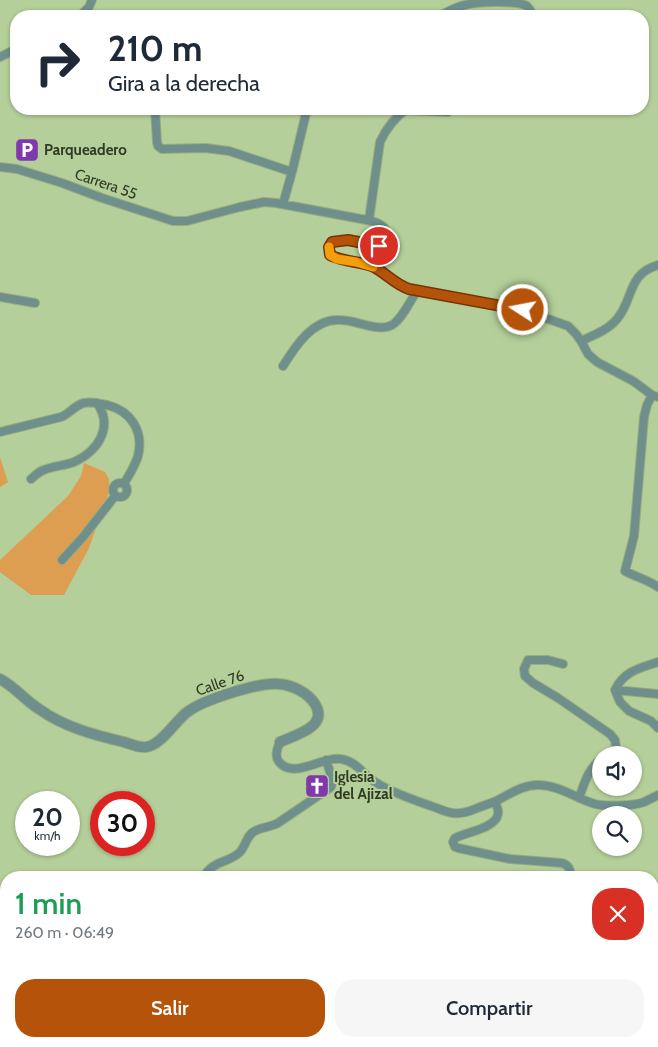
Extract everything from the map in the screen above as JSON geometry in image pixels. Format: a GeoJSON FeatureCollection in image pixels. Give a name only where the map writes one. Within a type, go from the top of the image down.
{"type":"FeatureCollection","features":[{"type":"Feature","properties":{"kind":"street"},"geometry":{"type":"LineString","coordinates":[[451,10],[485,2],[522,4],[530,10]]}},
{"type":"Feature","properties":{"kind":"street"},"geometry":{"type":"LineString","coordinates":[[155,115],[157,142],[158,146],[162,149],[221,149],[292,172]]}},
{"type":"Feature","properties":{"kind":"street"},"geometry":{"type":"LineString","coordinates":[[306,115],[284,204],[369,220],[382,224],[387,232],[387,242],[379,246],[348,240],[332,242],[329,247],[330,255],[337,259],[374,267],[400,286],[416,291],[523,310],[568,326],[576,334],[588,354],[597,362],[633,381],[655,396],[647,405],[644,417],[634,536],[626,571],[635,577],[656,584]]}},
{"type":"Feature","properties":{"kind":"street"},"geometry":{"type":"LineString","coordinates":[[369,220],[380,142],[399,115]]}},
{"type":"Feature","properties":{"kind":"street","name":"Carrera 55"},"geometry":{"type":"LineString","coordinates":[[0,167],[17,169],[62,183],[173,222],[187,221],[264,202],[284,204]]}},
{"type":"Feature","properties":{"kind":"street"},"geometry":{"type":"LineString","coordinates":[[581,341],[610,326],[618,318],[627,303],[636,280],[644,272],[658,266]]}},
{"type":"Feature","properties":{"kind":"street"},"geometry":{"type":"LineString","coordinates":[[283,366],[296,345],[310,331],[330,320],[340,320],[373,327],[384,328],[390,326],[397,321],[416,291]]}},
{"type":"Feature","properties":{"kind":"street"},"geometry":{"type":"LineString","coordinates":[[0,297],[35,303]]}},
{"type":"Feature","properties":{"kind":"street"},"geometry":{"type":"LineString","coordinates":[[0,432],[61,417],[85,402],[111,406],[127,414],[133,420],[139,444],[138,454],[132,469],[124,484],[116,483],[112,489],[115,496],[83,537],[62,560]]}},
{"type":"Feature","properties":{"kind":"street"},"geometry":{"type":"LineString","coordinates":[[31,479],[44,470],[73,462],[91,451],[105,429],[102,410],[97,403]]}},
{"type":"Feature","properties":{"kind":"street"},"geometry":{"type":"LineString","coordinates":[[563,664],[548,660],[528,660],[524,670],[525,676],[610,734],[615,740],[616,746]]}},
{"type":"Feature","properties":{"kind":"street"},"geometry":{"type":"LineString","coordinates":[[615,690],[620,681],[630,673],[658,662]]}},
{"type":"Feature","properties":{"kind":"street","name":"Calle 76"},"geometry":{"type":"LineString","coordinates":[[0,679],[58,722],[105,738],[144,747],[154,744],[185,713],[199,704],[269,684],[289,685],[302,691],[314,703],[318,716],[315,724],[310,728],[280,742],[276,754],[277,760],[283,766],[295,769],[326,760]]}},
{"type":"Feature","properties":{"kind":"street"},"geometry":{"type":"LineString","coordinates":[[615,690],[658,694]]}},
{"type":"Feature","properties":{"kind":"street"},"geometry":{"type":"LineString","coordinates":[[615,690],[620,702],[628,711],[651,721],[658,728]]}},
{"type":"Feature","properties":{"kind":"street"},"geometry":{"type":"LineString","coordinates":[[207,871],[214,865],[236,856],[253,832],[278,823],[331,787],[333,781],[326,760],[344,760],[358,767],[381,786],[418,802],[454,814],[468,812],[495,802],[526,786],[548,786],[594,804],[630,805],[644,802],[658,795]]}},
{"type":"Feature","properties":{"kind":"street"},"geometry":{"type":"LineString","coordinates":[[579,798],[586,777],[592,768]]}},
{"type":"Feature","properties":{"kind":"street"},"geometry":{"type":"LineString","coordinates":[[495,802],[498,808],[497,817],[486,826],[455,838],[453,842],[455,846],[510,859],[567,864],[571,871]]}},
{"type":"Feature","properties":{"kind":"shaded area"},"geometry":{"type":"Polygon","coordinates":[[[0,457],[8,482],[0,487],[0,457]]]}},
{"type":"Feature","properties":{"kind":"shaded area"},"geometry":{"type":"Polygon","coordinates":[[[84,463],[105,472],[109,479],[109,492],[89,548],[64,595],[31,595],[0,572],[0,560],[68,496],[81,476],[84,463]]]}},
{"type":"Feature","properties":{"kind":"slow traffic"},"geometry":{"type":"LineString","coordinates":[[329,247],[330,255],[337,259],[373,267]]}},
{"type":"Feature","properties":{"kind":"place","name":"Parqueadero"},"geometry":{"type":"Point","coordinates":[27,150]}},
{"type":"Feature","properties":{"kind":"place","name":"Iglesia del Ajizal"},"geometry":{"type":"Point","coordinates":[317,786]}},
{"type":"Feature","properties":{"kind":"route"},"geometry":{"type":"LineString","coordinates":[[379,246],[339,240],[332,242],[329,247],[330,255],[337,259],[374,267],[400,286],[409,289],[523,310]]}}]}
